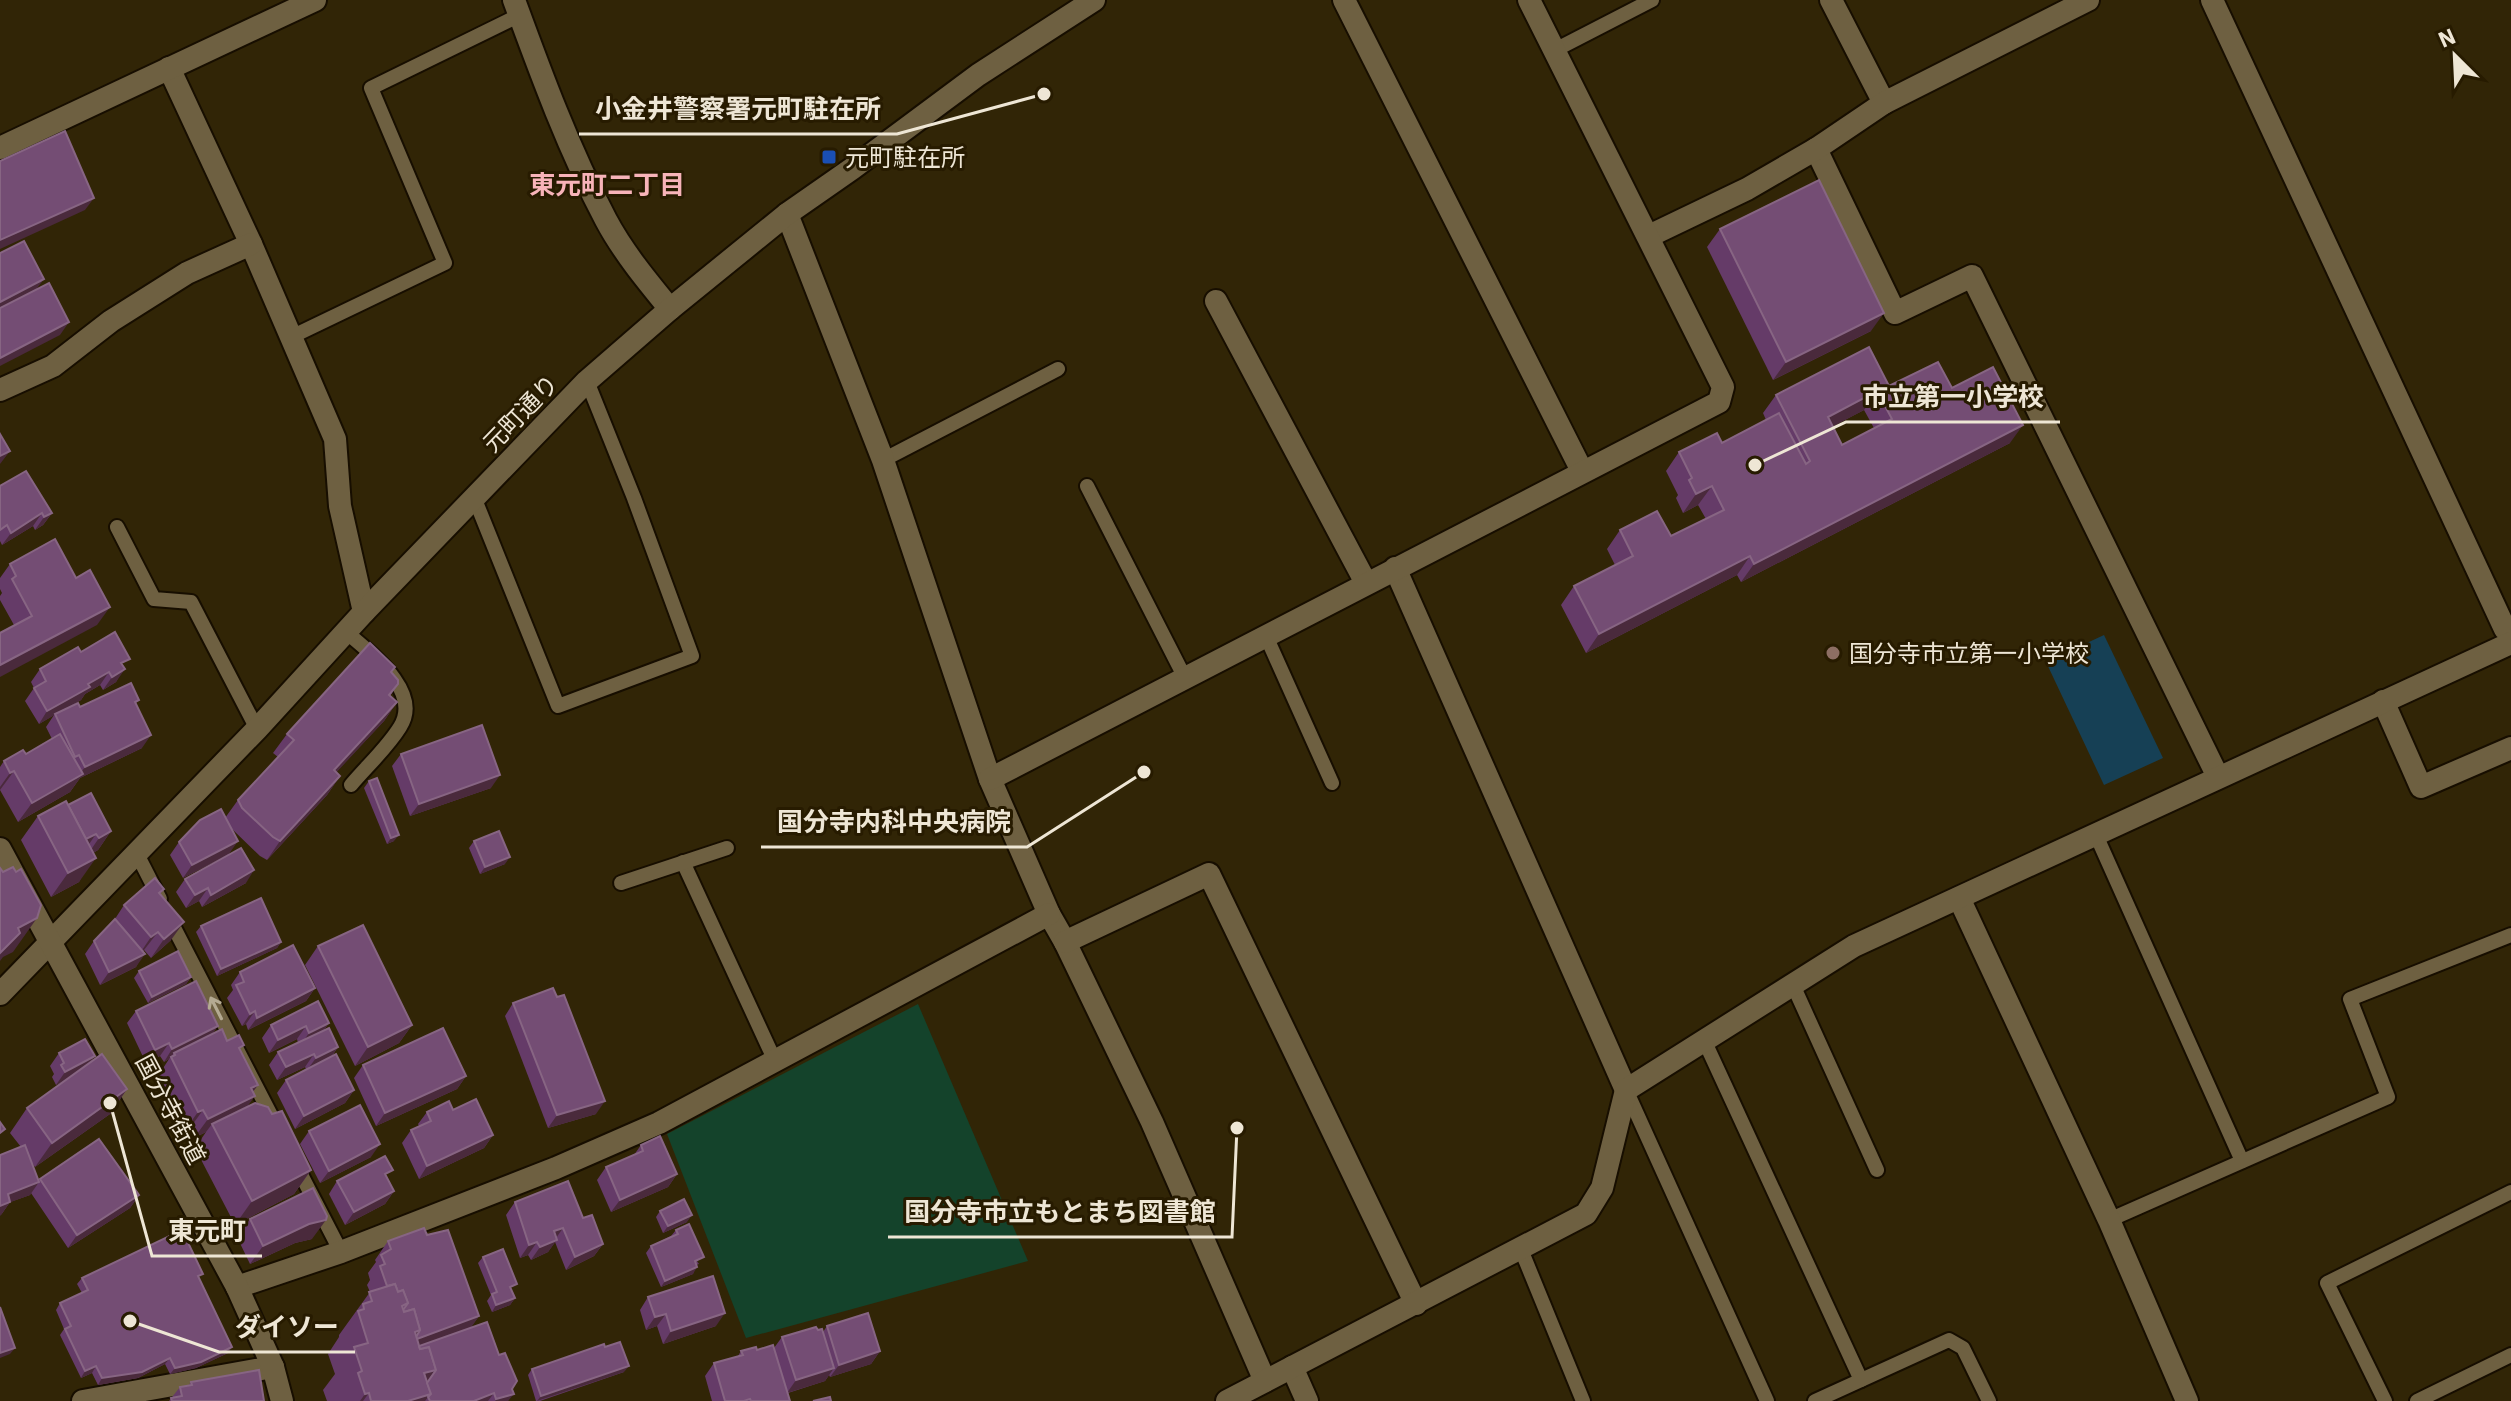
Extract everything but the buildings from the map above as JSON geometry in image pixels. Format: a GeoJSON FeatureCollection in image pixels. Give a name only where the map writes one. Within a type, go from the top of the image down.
{"type":"FeatureCollection","features":[{"type":"Feature","properties":{"kind":"street"},"geometry":{"type":"LineString","coordinates":[[0,148],[315,0]]}},
{"type":"Feature","properties":{"kind":"street","name":"元町通り"},"geometry":{"type":"LineString","coordinates":[[0,994],[587,381],[787,214],[978,75],[1094,0]]}},
{"type":"Feature","properties":{"kind":"street"},"geometry":{"type":"LineString","coordinates":[[1344,0],[1582,471]]}},
{"type":"Feature","properties":{"kind":"street"},"geometry":{"type":"LineString","coordinates":[[990,779],[1719,402],[1723,387],[1529,0]]}},
{"type":"Feature","properties":{"kind":"street"},"geometry":{"type":"LineString","coordinates":[[1831,0],[1884,103]]}},
{"type":"Feature","properties":{"kind":"street"},"geometry":{"type":"LineString","coordinates":[[1649,236],[1747,189],[1816,149],[1884,103],[2088,0]]}},
{"type":"Feature","properties":{"kind":"street"},"geometry":{"type":"LineString","coordinates":[[2212,0],[2505,629],[2511,633]]}},
{"type":"Feature","properties":{"kind":"street"},"geometry":{"type":"LineString","coordinates":[[517,7],[562,126],[607,222],[642,276],[670,309]]}},
{"type":"Feature","properties":{"kind":"street"},"geometry":{"type":"LineString","coordinates":[[169,68],[251,244],[335,439],[340,506],[364,612]]}},
{"type":"Feature","properties":{"kind":"street"},"geometry":{"type":"LineString","coordinates":[[1816,149],[1895,313],[1972,276],[2218,777]]}},
{"type":"Feature","properties":{"kind":"street"},"geometry":{"type":"LineString","coordinates":[[787,214],[883,460],[990,779],[1049,914],[1152,1122],[1265,1381]]}},
{"type":"Feature","properties":{"kind":"street"},"geometry":{"type":"LineString","coordinates":[[0,390],[53,366],[111,321],[187,273],[251,244]]}},
{"type":"Feature","properties":{"kind":"street"},"geometry":{"type":"LineString","coordinates":[[1216,301],[1366,583]]}},
{"type":"Feature","properties":{"kind":"street"},"geometry":{"type":"LineString","coordinates":[[1227,1401],[1586,1214],[1602,1188],[1626,1090],[1395,568]]}},
{"type":"Feature","properties":{"kind":"street"},"geometry":{"type":"LineString","coordinates":[[1626,1090],[1854,946],[2511,643]]}},
{"type":"Feature","properties":{"kind":"street"},"geometry":{"type":"LineString","coordinates":[[2383,701],[2421,787],[2511,748]]}},
{"type":"Feature","properties":{"kind":"street","name":"国分寺街道"},"geometry":{"type":"LineString","coordinates":[[0,849],[237,1287],[273,1367],[282,1401]]}},
{"type":"Feature","properties":{"kind":"street"},"geometry":{"type":"LineString","coordinates":[[1065,942],[1209,874],[1416,1304]]}},
{"type":"Feature","properties":{"kind":"street"},"geometry":{"type":"LineString","coordinates":[[1959,898],[2109,1220],[2187,1401]]}},
{"type":"Feature","properties":{"kind":"street"},"geometry":{"type":"LineString","coordinates":[[237,1287],[341,1252],[556,1168],[659,1123],[1049,914]]}},
{"type":"Feature","properties":{"kind":"street"},"geometry":{"type":"LineString","coordinates":[[83,1401],[273,1367]]}},
{"type":"Feature","properties":{"kind":"street"},"geometry":{"type":"LineString","coordinates":[[1292,1367],[1307,1401]]}},
{"type":"Feature","properties":{"kind":"lane"},"geometry":{"type":"LineString","coordinates":[[1555,50],[1652,0]]}},
{"type":"Feature","properties":{"kind":"lane"},"geometry":{"type":"LineString","coordinates":[[291,337],[445,263],[371,88],[517,7]]}},
{"type":"Feature","properties":{"kind":"lane"},"geometry":{"type":"LineString","coordinates":[[883,460],[1058,369]]}},
{"type":"Feature","properties":{"kind":"lane"},"geometry":{"type":"LineString","coordinates":[[474,497],[558,706],[692,656],[587,381]]}},
{"type":"Feature","properties":{"kind":"lane"},"geometry":{"type":"LineString","coordinates":[[1087,486],[1185,678]]}},
{"type":"Feature","properties":{"kind":"lane"},"geometry":{"type":"LineString","coordinates":[[117,527],[154,599],[191,602],[257,729]]}},
{"type":"Feature","properties":{"kind":"lane"},"geometry":{"type":"LineString","coordinates":[[346,632],[392,673],[405,701],[402,725],[351,785]]}},
{"type":"Feature","properties":{"kind":"lane"},"geometry":{"type":"LineString","coordinates":[[1266,636],[1332,783]]}},
{"type":"Feature","properties":{"kind":"lane"},"geometry":{"type":"LineString","coordinates":[[2096,835],[2242,1161]]}},
{"type":"Feature","properties":{"kind":"lane"},"geometry":{"type":"LineString","coordinates":[[621,883],[727,848]]}},
{"type":"Feature","properties":{"kind":"lane"},"geometry":{"type":"LineString","coordinates":[[137,854],[283,1138]]}},
{"type":"Feature","properties":{"kind":"lane"},"geometry":{"type":"LineString","coordinates":[[683,862],[775,1061]]}},
{"type":"Feature","properties":{"kind":"lane"},"geometry":{"type":"LineString","coordinates":[[2109,1220],[2388,1097],[2350,999],[2511,935]]}},
{"type":"Feature","properties":{"kind":"lane"},"geometry":{"type":"LineString","coordinates":[[1793,985],[1877,1170]]}},
{"type":"Feature","properties":{"kind":"lane"},"geometry":{"type":"LineString","coordinates":[[1704,1040],[1861,1380]]}},
{"type":"Feature","properties":{"kind":"lane"},"geometry":{"type":"LineString","coordinates":[[1626,1090],[1767,1401]]}},
{"type":"Feature","properties":{"kind":"lane"},"geometry":{"type":"LineString","coordinates":[[290,1152],[341,1252]]}},
{"type":"Feature","properties":{"kind":"lane"},"geometry":{"type":"LineString","coordinates":[[2385,1401],[2327,1283],[2511,1192]]}},
{"type":"Feature","properties":{"kind":"lane"},"geometry":{"type":"LineString","coordinates":[[1520,1247],[1583,1401]]}},
{"type":"Feature","properties":{"kind":"lane"},"geometry":{"type":"LineString","coordinates":[[1815,1401],[1949,1340],[1963,1348],[1989,1401]]}},
{"type":"Feature","properties":{"kind":"lane"},"geometry":{"type":"LineString","coordinates":[[2417,1401],[2511,1355]]}},
{"type":"Feature","properties":{"kind":"green space"},"geometry":{"type":"Polygon","coordinates":[[[918,1004],[1028,1261],[746,1338],[667,1134],[918,1004]]]}},
{"type":"Feature","properties":{"kind":"water"},"geometry":{"type":"Polygon","coordinates":[[[2104,635],[2163,758],[2104,785],[2046,662],[2104,635]]]}},
{"type":"Feature","properties":{"kind":"place","name":"小金井警察署元町駐在所"},"geometry":{"type":"Point","coordinates":[1044,94]}},
{"type":"Feature","properties":{"kind":"place","name":"元町駐在所"},"geometry":{"type":"Point","coordinates":[829,157]}},
{"type":"Feature","properties":{"kind":"place","name":"市立第一小学校"},"geometry":{"type":"Point","coordinates":[1755,465]}},
{"type":"Feature","properties":{"kind":"place","name":"国分寺市立第一小学校"},"geometry":{"type":"Point","coordinates":[1833,653]}},
{"type":"Feature","properties":{"kind":"place","name":"国分寺内科中央病院"},"geometry":{"type":"Point","coordinates":[1144,772]}},
{"type":"Feature","properties":{"kind":"place","name":"東元町"},"geometry":{"type":"Point","coordinates":[110,1103]}},
{"type":"Feature","properties":{"kind":"place","name":"国分寺市立もとまち図書館"},"geometry":{"type":"Point","coordinates":[1237,1128]}},
{"type":"Feature","properties":{"kind":"place","name":"ダイソー"},"geometry":{"type":"Point","coordinates":[130,1321]}},
{"type":"Feature","properties":{"kind":"district","name":"東元町二丁目"},"geometry":{"type":"Point","coordinates":[607,184]}}]}
